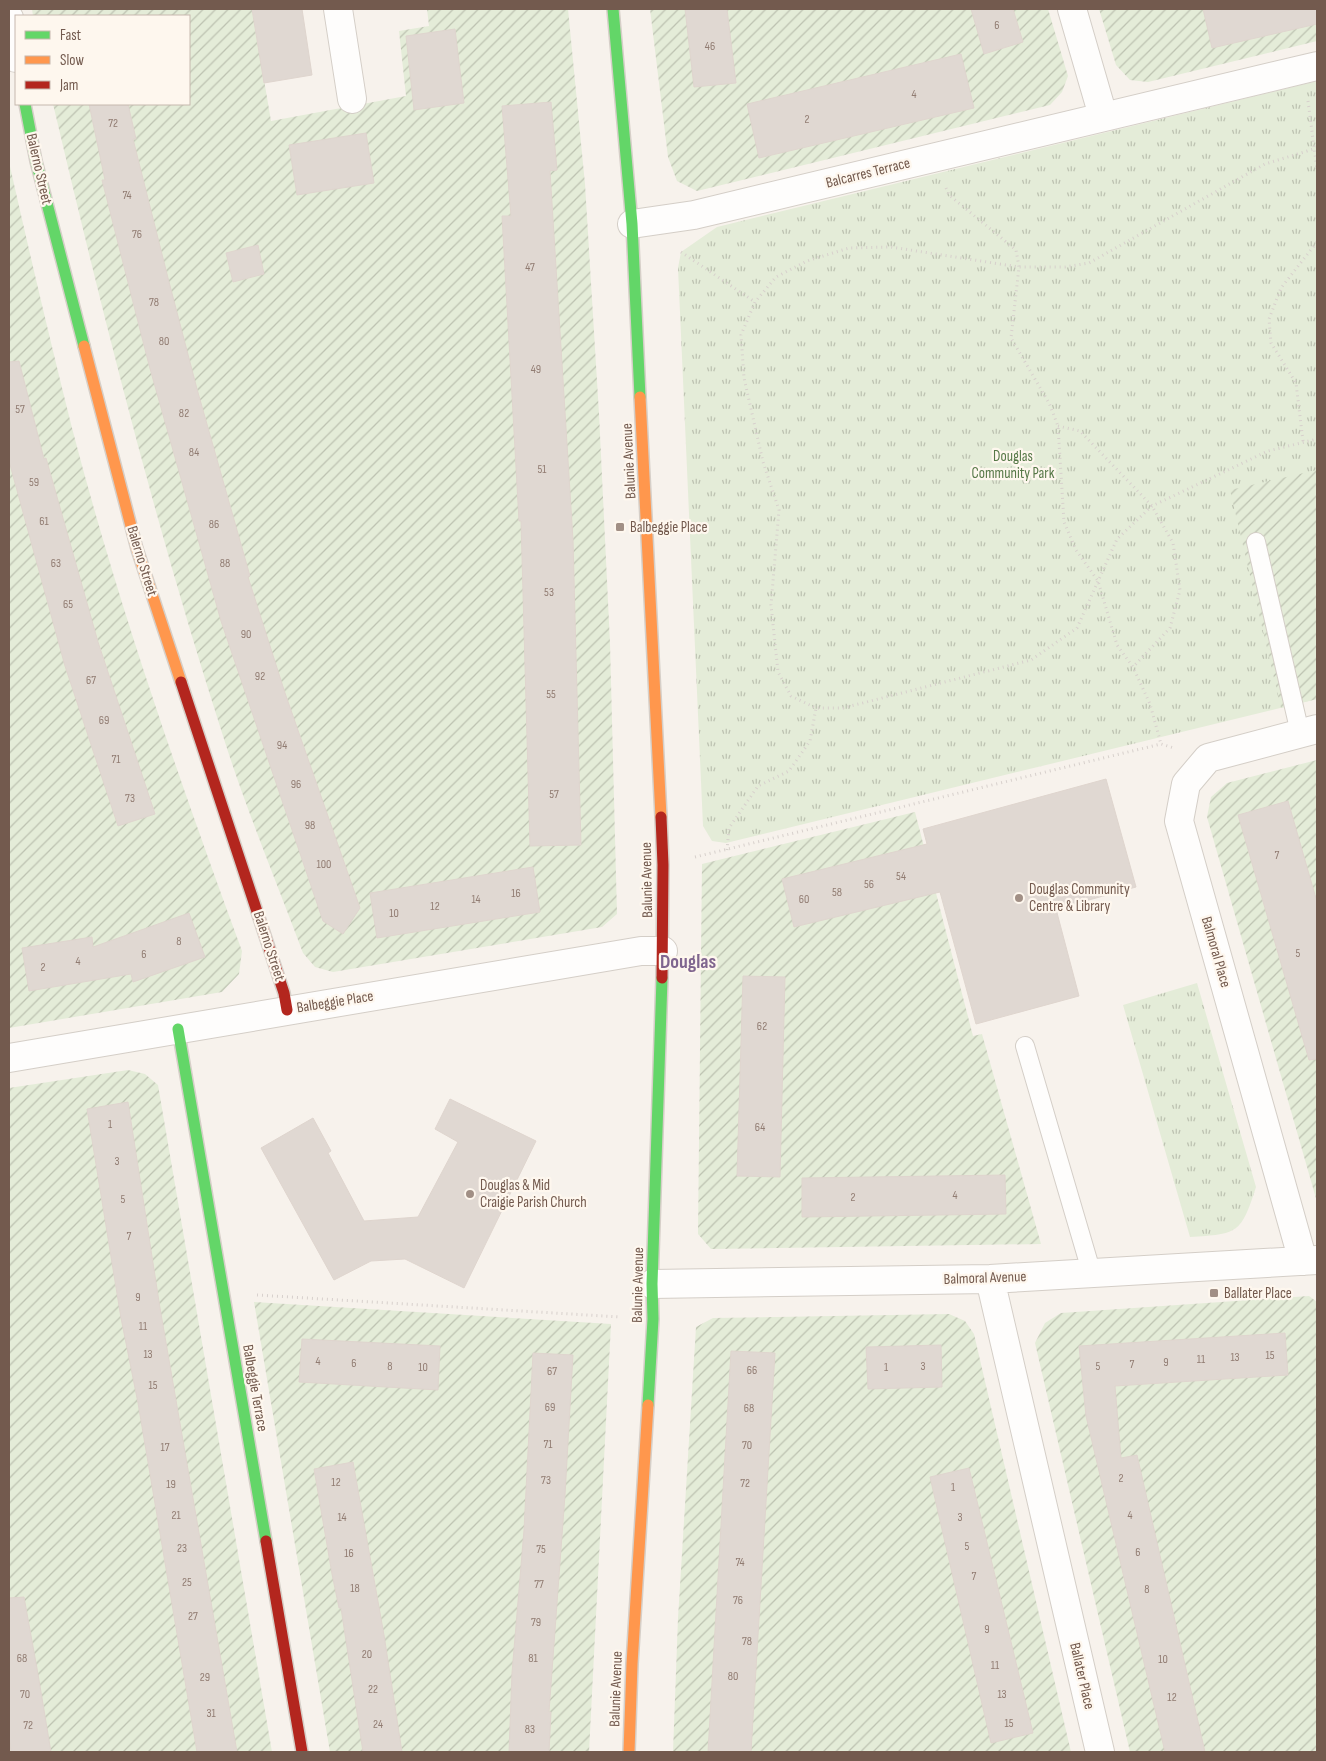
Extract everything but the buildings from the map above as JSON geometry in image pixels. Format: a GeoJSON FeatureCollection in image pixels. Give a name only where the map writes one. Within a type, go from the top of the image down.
{"type":"FeatureCollection","features":[{"type":"Feature","properties":{"kind":"street"},"geometry":{"type":"LineString","coordinates":[[338,9],[352,99]]}},
{"type":"Feature","properties":{"kind":"street","name":"Balunie Avenue"},"geometry":{"type":"LineString","coordinates":[[613,9],[632,224],[663,865],[663,952],[652,1284],[653,1320],[632,1664],[629,1752]]}},
{"type":"Feature","properties":{"kind":"street"},"geometry":{"type":"LineString","coordinates":[[1072,9],[1103,116]]}},
{"type":"Feature","properties":{"kind":"street"},"geometry":{"type":"LineString","coordinates":[[9,18],[15,52]]}},
{"type":"Feature","properties":{"kind":"street","name":"Balcarres Terrace"},"geometry":{"type":"LineString","coordinates":[[632,224],[694,215],[1310,68]]}},
{"type":"Feature","properties":{"kind":"street","name":"Balerno Street"},"geometry":{"type":"LineString","coordinates":[[25,105],[36,161],[137,549],[284,993],[287,1010]]}},
{"type":"Feature","properties":{"kind":"street"},"geometry":{"type":"LineString","coordinates":[[1208,758],[1309,731]]}},
{"type":"Feature","properties":{"kind":"street","name":"Balmoral Place"},"geometry":{"type":"LineString","coordinates":[[1208,758],[1186,784],[1179,821],[1310,1261]]}},
{"type":"Feature","properties":{"kind":"street","name":"Balbeggie Place"},"geometry":{"type":"LineString","coordinates":[[9,1058],[640,951],[663,952]]}},
{"type":"Feature","properties":{"kind":"street","name":"Balbeggie Terrace"},"geometry":{"type":"LineString","coordinates":[[178,1029],[302,1752]]}},
{"type":"Feature","properties":{"kind":"street","name":"Balmoral Avenue"},"geometry":{"type":"LineString","coordinates":[[652,1284],[990,1279],[1310,1261]]}},
{"type":"Feature","properties":{"kind":"street","name":"Ballater Place"},"geometry":{"type":"LineString","coordinates":[[990,1279],[1100,1752]]}},
{"type":"Feature","properties":{"kind":"lane"},"geometry":{"type":"LineString","coordinates":[[1256,542],[1309,731]]}},
{"type":"Feature","properties":{"kind":"lane"},"geometry":{"type":"LineString","coordinates":[[1025,1046],[1092,1274]]}},
{"type":"Feature","properties":{"kind":"path"},"geometry":{"type":"LineString","coordinates":[[1310,68],[1317,170]]}},
{"type":"Feature","properties":{"kind":"path"},"geometry":{"type":"LineString","coordinates":[[1316,148],[1265,164],[1089,263],[1065,268],[1018,267],[891,246],[849,248],[807,261],[776,277],[755,302],[741,335],[744,378],[763,462],[778,510],[770,604],[778,672],[791,696],[816,708],[843,708],[1031,660],[1077,628],[1117,539],[1152,506],[1268,451],[1317,439]]}},
{"type":"Feature","properties":{"kind":"path"},"geometry":{"type":"LineString","coordinates":[[935,157],[949,195],[1016,250],[1018,267],[1011,338],[1049,403],[1058,426],[1064,522],[1076,550],[1098,580],[1117,645],[1133,667],[1150,704],[1161,744]]}},
{"type":"Feature","properties":{"kind":"path"},"geometry":{"type":"LineString","coordinates":[[632,224],[681,252],[755,302]]}},
{"type":"Feature","properties":{"kind":"path"},"geometry":{"type":"LineString","coordinates":[[1303,441],[1296,384],[1271,343],[1269,319],[1281,288],[1317,242]]}},
{"type":"Feature","properties":{"kind":"path"},"geometry":{"type":"LineString","coordinates":[[1058,426],[1080,431],[1152,506],[1173,543],[1180,590],[1170,628],[1133,667]]}},
{"type":"Feature","properties":{"kind":"path"},"geometry":{"type":"LineString","coordinates":[[727,850],[729,828],[758,786],[789,771],[810,741],[816,708]]}},
{"type":"Feature","properties":{"kind":"path"},"geometry":{"type":"LineString","coordinates":[[663,865],[1161,744],[1208,758]]}},
{"type":"Feature","properties":{"kind":"path"},"geometry":{"type":"LineString","coordinates":[[224,1292],[653,1320]]}},
{"type":"Feature","properties":{"kind":"green space"},"geometry":{"type":"Polygon","coordinates":[[[32,9],[252,9],[271,121],[406,96],[399,31],[429,26],[427,9],[568,9],[585,184],[610,643],[617,914],[602,927],[333,972],[315,967],[303,953],[232,763],[175,579],[111,342],[53,105],[190,105],[190,15],[33,15],[32,9]]]}},
{"type":"Feature","properties":{"kind":"green space"},"geometry":{"type":"Polygon","coordinates":[[[650,9],[1048,9],[1068,76],[1062,92],[1050,105],[697,191],[677,181],[668,157],[650,9]]]}},
{"type":"Feature","properties":{"kind":"green space"},"geometry":{"type":"Polygon","coordinates":[[[1099,9],[1316,9],[1317,41],[1148,82],[1130,80],[1116,65],[1099,9]]]}},
{"type":"Feature","properties":{"kind":"green space","name":"Douglas Community Park"},"geometry":{"type":"Polygon","coordinates":[[[1317,81],[1317,699],[726,843],[712,841],[703,826],[678,268],[681,252],[717,227],[1317,81]]]}},
{"type":"Feature","properties":{"kind":"green space"},"geometry":{"type":"Polygon","coordinates":[[[9,162],[72,428],[109,560],[129,626],[195,822],[242,951],[239,974],[222,992],[9,1028],[9,162]]]}},
{"type":"Feature","properties":{"kind":"green space"},"geometry":{"type":"Polygon","coordinates":[[[1317,470],[1317,699],[1281,708],[1230,490],[1317,470]]]}},
{"type":"Feature","properties":{"kind":"green space"},"geometry":{"type":"Polygon","coordinates":[[[1317,760],[1317,1202],[1207,817],[1211,797],[1227,783],[1317,760]]]}},
{"type":"Feature","properties":{"kind":"green space"},"geometry":{"type":"Polygon","coordinates":[[[915,812],[973,1036],[982,1034],[1041,1244],[711,1249],[698,1234],[702,864],[915,812]]]}},
{"type":"Feature","properties":{"kind":"green space"},"geometry":{"type":"Polygon","coordinates":[[[1197,983],[1256,1187],[1246,1214],[1235,1229],[1218,1235],[1190,1237],[1123,1005],[1197,983]]]}},
{"type":"Feature","properties":{"kind":"green space"},"geometry":{"type":"Polygon","coordinates":[[[128,1070],[145,1074],[158,1085],[272,1752],[9,1752],[9,1088],[128,1070]]]}},
{"type":"Feature","properties":{"kind":"green space"},"geometry":{"type":"Polygon","coordinates":[[[1309,1296],[1317,1302],[1317,1752],[1130,1752],[1035,1343],[1045,1323],[1061,1313],[1309,1296]]]}},
{"type":"Feature","properties":{"kind":"green space"},"geometry":{"type":"Polygon","coordinates":[[[254,1302],[611,1324],[589,1752],[330,1752],[254,1302]]]}},
{"type":"Feature","properties":{"kind":"green space"},"geometry":{"type":"Polygon","coordinates":[[[949,1314],[965,1321],[974,1334],[1071,1752],[673,1752],[678,1618],[696,1327],[713,1318],[949,1314]]]}},
{"type":"Feature","properties":{"kind":"traffic: fast"},"geometry":{"type":"LineString","coordinates":[[613,9],[632,224],[640,397]]}},
{"type":"Feature","properties":{"kind":"traffic: fast"},"geometry":{"type":"LineString","coordinates":[[25,105],[36,161],[84,346]]}},
{"type":"Feature","properties":{"kind":"traffic: fast"},"geometry":{"type":"LineString","coordinates":[[648,1405],[653,1319],[652,1284],[662,978]]}},
{"type":"Feature","properties":{"kind":"traffic: fast"},"geometry":{"type":"LineString","coordinates":[[178,1029],[266,1541]]}},
{"type":"Feature","properties":{"kind":"traffic: slow"},"geometry":{"type":"LineString","coordinates":[[84,346],[137,549],[181,682]]}},
{"type":"Feature","properties":{"kind":"traffic: slow"},"geometry":{"type":"LineString","coordinates":[[640,397],[661,817]]}},
{"type":"Feature","properties":{"kind":"traffic: slow"},"geometry":{"type":"LineString","coordinates":[[629,1752],[632,1664],[648,1405]]}},
{"type":"Feature","properties":{"kind":"traffic: jam"},"geometry":{"type":"LineString","coordinates":[[181,682],[284,993],[287,1010]]}},
{"type":"Feature","properties":{"kind":"traffic: jam"},"geometry":{"type":"LineString","coordinates":[[661,817],[663,865],[662,978]]}},
{"type":"Feature","properties":{"kind":"traffic: jam"},"geometry":{"type":"LineString","coordinates":[[266,1541],[302,1752]]}},
{"type":"Feature","properties":{"kind":"place","name":"Balbeggie Place"},"geometry":{"type":"Point","coordinates":[620,527]}},
{"type":"Feature","properties":{"kind":"place","name":"Douglas Community Centre & Library"},"geometry":{"type":"Point","coordinates":[1019,898]}},
{"type":"Feature","properties":{"kind":"place","name":"Douglas & Mid Craigie Parish Church"},"geometry":{"type":"Point","coordinates":[470,1194]}},
{"type":"Feature","properties":{"kind":"place","name":"Ballater Place"},"geometry":{"type":"Point","coordinates":[1214,1293]}},
{"type":"Feature","properties":{"kind":"district","name":"Douglas"},"geometry":{"type":"Point","coordinates":[688,962]}}]}
